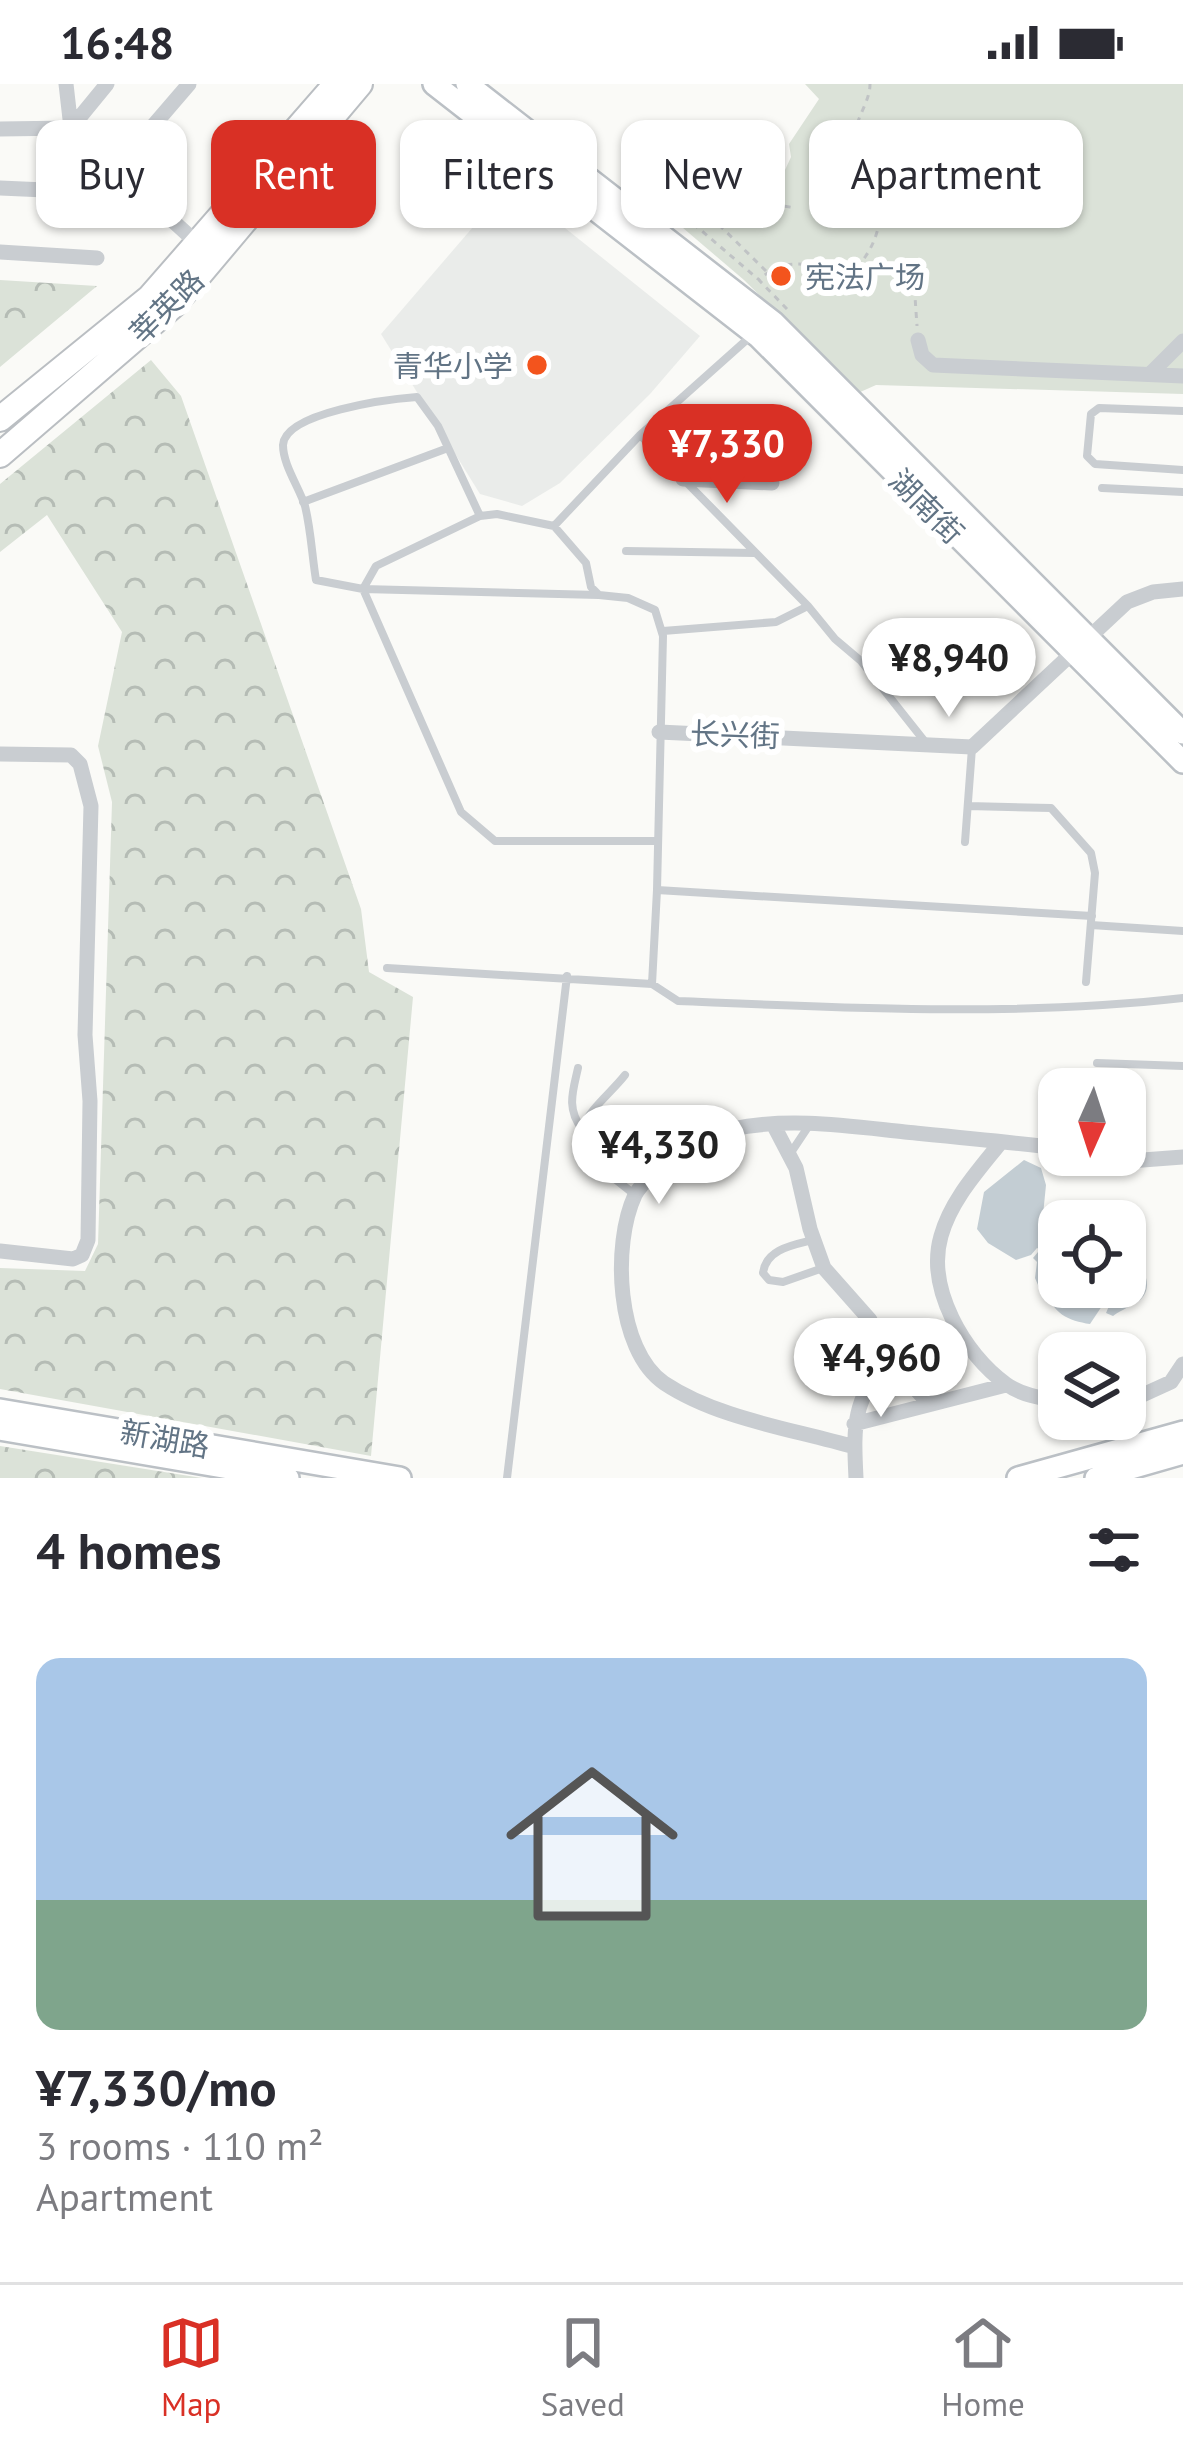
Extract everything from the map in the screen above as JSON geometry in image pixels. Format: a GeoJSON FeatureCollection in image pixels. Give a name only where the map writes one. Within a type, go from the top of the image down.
{"type":"FeatureCollection","features":[{"type":"Feature","properties":{"kind":"main road","name":"莘英路"},"geometry":{"type":"LineString","coordinates":[[0,419],[150,297],[336,84]]}},
{"type":"Feature","properties":{"kind":"main road","name":"莘英路"},"geometry":{"type":"LineString","coordinates":[[0,455],[174,305],[360,84]]}},
{"type":"Feature","properties":{"kind":"main road","name":"湖南街"},"geometry":{"type":"LineString","coordinates":[[434,84],[754,333],[1080,646],[1183,733]]}},
{"type":"Feature","properties":{"kind":"main road","name":"湖南街"},"geometry":{"type":"LineString","coordinates":[[467,84],[773,322],[1080,646],[1183,763]]}},
{"type":"Feature","properties":{"kind":"main road","name":"新湖路"},"geometry":{"type":"LineString","coordinates":[[0,1410],[400,1478]]}},
{"type":"Feature","properties":{"kind":"main road","name":"新湖路"},"geometry":{"type":"LineString","coordinates":[[0,1429],[288,1478]]}},
{"type":"Feature","properties":{"kind":"main road"},"geometry":{"type":"LineString","coordinates":[[1018,1478],[1183,1432]]}},
{"type":"Feature","properties":{"kind":"main road"},"geometry":{"type":"LineString","coordinates":[[1096,1478],[1183,1453]]}},
{"type":"Feature","properties":{"kind":"street"},"geometry":{"type":"LineString","coordinates":[[66,84],[70,120]]}},
{"type":"Feature","properties":{"kind":"street"},"geometry":{"type":"LineString","coordinates":[[78,120],[107,84]]}},
{"type":"Feature","properties":{"kind":"street"},"geometry":{"type":"LineString","coordinates":[[158,120],[189,84]]}},
{"type":"Feature","properties":{"kind":"street"},"geometry":{"type":"LineString","coordinates":[[0,129],[36,128]]}},
{"type":"Feature","properties":{"kind":"street"},"geometry":{"type":"LineString","coordinates":[[0,188],[36,190]]}},
{"type":"Feature","properties":{"kind":"street"},"geometry":{"type":"LineString","coordinates":[[181,228],[197,243]]}},
{"type":"Feature","properties":{"kind":"street"},"geometry":{"type":"LineString","coordinates":[[0,252],[97,258]]}},
{"type":"Feature","properties":{"kind":"street"},"geometry":{"type":"LineString","coordinates":[[918,340],[922,355],[933,364],[1183,376]]}},
{"type":"Feature","properties":{"kind":"street"},"geometry":{"type":"LineString","coordinates":[[1150,374],[1183,341]]}},
{"type":"Feature","properties":{"kind":"street"},"geometry":{"type":"LineString","coordinates":[[683,479],[772,483]]}},
{"type":"Feature","properties":{"kind":"street"},"geometry":{"type":"LineString","coordinates":[[972,747],[1127,602],[1153,592],[1183,589]]}},
{"type":"Feature","properties":{"kind":"street","name":"长兴街"},"geometry":{"type":"LineString","coordinates":[[659,732],[972,747]]}},
{"type":"Feature","properties":{"kind":"street"},"geometry":{"type":"LineString","coordinates":[[0,754],[71,755],[80,764],[91,806],[85,1035],[90,1101],[88,1240],[82,1255],[73,1259],[0,1251]]}},
{"type":"Feature","properties":{"kind":"street"},"geometry":{"type":"LineString","coordinates":[[773,1124],[796,1168],[824,1268],[870,1320],[886,1356],[929,1404]]}},
{"type":"Feature","properties":{"kind":"street"},"geometry":{"type":"LineString","coordinates":[[854,1447],[705,1404],[660,1381],[637,1347],[624,1313],[621,1286],[636,1194],[659,1169],[727,1130],[773,1124],[1038,1146]]}},
{"type":"Feature","properties":{"kind":"street"},"geometry":{"type":"LineString","coordinates":[[1000,1142],[950,1210],[939,1240],[937,1264],[941,1290],[973,1350],[1006,1385],[1038,1395]]}},
{"type":"Feature","properties":{"kind":"street"},"geometry":{"type":"LineString","coordinates":[[1146,1160],[1183,1157]]}},
{"type":"Feature","properties":{"kind":"street"},"geometry":{"type":"LineString","coordinates":[[856,1478],[854,1424],[860,1396],[886,1356]]}},
{"type":"Feature","properties":{"kind":"street"},"geometry":{"type":"LineString","coordinates":[[1146,1394],[1172,1382],[1183,1364]]}},
{"type":"Feature","properties":{"kind":"street"},"geometry":{"type":"LineString","coordinates":[[854,1424],[1006,1385]]}},
{"type":"Feature","properties":{"kind":"lane"},"geometry":{"type":"LineString","coordinates":[[554,526],[640,435],[754,333]]}},
{"type":"Feature","properties":{"kind":"lane"},"geometry":{"type":"LineString","coordinates":[[480,516],[417,397],[302,421],[285,437],[283,448],[303,502],[316,580],[364,589],[599,595],[628,598],[655,610],[663,631],[652,984]]}},
{"type":"Feature","properties":{"kind":"lane"},"geometry":{"type":"LineString","coordinates":[[1183,410],[1099,409],[1091,414],[1087,456],[1095,464],[1183,470]]}},
{"type":"Feature","properties":{"kind":"lane"},"geometry":{"type":"LineString","coordinates":[[640,435],[861,661],[927,744]]}},
{"type":"Feature","properties":{"kind":"lane"},"geometry":{"type":"LineString","coordinates":[[303,502],[448,448]]}},
{"type":"Feature","properties":{"kind":"lane"},"geometry":{"type":"LineString","coordinates":[[1102,488],[1183,492]]}},
{"type":"Feature","properties":{"kind":"lane"},"geometry":{"type":"LineString","coordinates":[[364,589],[376,566],[480,516],[497,514],[554,526],[586,563],[599,595]]}},
{"type":"Feature","properties":{"kind":"lane"},"geometry":{"type":"LineString","coordinates":[[626,551],[757,553]]}},
{"type":"Feature","properties":{"kind":"lane"},"geometry":{"type":"LineString","coordinates":[[364,589],[461,812],[495,841],[658,841]]}},
{"type":"Feature","properties":{"kind":"lane"},"geometry":{"type":"LineString","coordinates":[[663,631],[776,622],[808,606]]}},
{"type":"Feature","properties":{"kind":"lane"},"geometry":{"type":"LineString","coordinates":[[965,842],[972,747]]}},
{"type":"Feature","properties":{"kind":"lane"},"geometry":{"type":"LineString","coordinates":[[968,806],[1052,808],[1090,853],[1096,872],[1086,982]]}},
{"type":"Feature","properties":{"kind":"lane"},"geometry":{"type":"LineString","coordinates":[[657,890],[1091,920],[1183,931]]}},
{"type":"Feature","properties":{"kind":"lane"},"geometry":{"type":"LineString","coordinates":[[387,968],[652,984],[677,1001],[952,1012],[1183,998]]}},
{"type":"Feature","properties":{"kind":"lane"},"geometry":{"type":"LineString","coordinates":[[507,1478],[567,976]]}},
{"type":"Feature","properties":{"kind":"lane"},"geometry":{"type":"LineString","coordinates":[[1097,1063],[1183,1066]]}},
{"type":"Feature","properties":{"kind":"lane"},"geometry":{"type":"LineString","coordinates":[[578,1068],[570,1101],[573,1117],[583,1129]]}},
{"type":"Feature","properties":{"kind":"lane"},"geometry":{"type":"LineString","coordinates":[[625,1075],[588,1114],[580,1152],[636,1194]]}},
{"type":"Feature","properties":{"kind":"lane"},"geometry":{"type":"LineString","coordinates":[[789,1156],[812,1124]]}},
{"type":"Feature","properties":{"kind":"lane"},"geometry":{"type":"LineString","coordinates":[[813,1240],[771,1254],[763,1273],[769,1280],[783,1282],[824,1268]]}},
{"type":"Feature","properties":{"kind":"path"},"geometry":{"type":"LineString","coordinates":[[759,280],[788,262],[852,272],[874,248],[880,199],[877,179],[856,146],[855,128],[866,108],[870,84]]}},
{"type":"Feature","properties":{"kind":"path"},"geometry":{"type":"LineString","coordinates":[[767,272],[701,207],[716,195],[796,208]]}},
{"type":"Feature","properties":{"kind":"path"},"geometry":{"type":"LineString","coordinates":[[698,228],[791,314]]}},
{"type":"Feature","properties":{"kind":"path"},"geometry":{"type":"LineString","coordinates":[[862,263],[902,272],[914,282],[918,340]]}},
{"type":"Feature","properties":{"kind":"shaded area","name":"青华小学"},"geometry":{"type":"Polygon","coordinates":[[[472,228],[565,228],[700,336],[650,394],[560,483],[522,506],[480,494],[381,334],[472,228]]]}},
{"type":"Feature","properties":{"kind":"shaded area"},"geometry":{"type":"Polygon","coordinates":[[[1024,1160],[1038,1167],[1038,1176],[1043,1176],[1046,1185],[1044,1200],[1038,1200],[1038,1248],[1031,1255],[1016,1260],[988,1243],[977,1229],[984,1192],[1024,1160]]]}},
{"type":"Feature","properties":{"kind":"shaded area"},"geometry":{"type":"Polygon","coordinates":[[[1056,1308],[1101,1308],[1090,1324],[1062,1315],[1056,1308]]]}},
{"type":"Feature","properties":{"kind":"shaded area"},"geometry":{"type":"Polygon","coordinates":[[[1108,1308],[1126,1308],[1113,1316],[1106,1313],[1108,1308]]]}},
{"type":"Feature","properties":{"kind":"green space"},"geometry":{"type":"Polygon","coordinates":[[[805,84],[1183,84],[1183,394],[876,385],[858,393],[744,280],[683,228],[785,228],[789,144],[819,99],[805,84]]]}},
{"type":"Feature","properties":{"kind":"green space"},"geometry":{"type":"Polygon","coordinates":[[[0,280],[97,286],[0,367],[0,280]]]}},
{"type":"Feature","properties":{"kind":"green space"},"geometry":{"type":"Polygon","coordinates":[[[151,360],[181,396],[361,909],[369,972],[413,997],[371,1456],[0,1389],[0,1268],[85,1271],[98,1244],[112,802],[98,746],[122,632],[47,515],[0,552],[0,484],[151,360]]]}},
{"type":"Feature","properties":{"kind":"green space"},"geometry":{"type":"Polygon","coordinates":[[[0,1446],[202,1478],[0,1478],[0,1446]]]}},
{"type":"Feature","properties":{"kind":"place","name":"宪法广场"},"geometry":{"type":"Point","coordinates":[781,276]}},
{"type":"Feature","properties":{"kind":"place","name":"青华小学"},"geometry":{"type":"Point","coordinates":[537,365]}}]}
